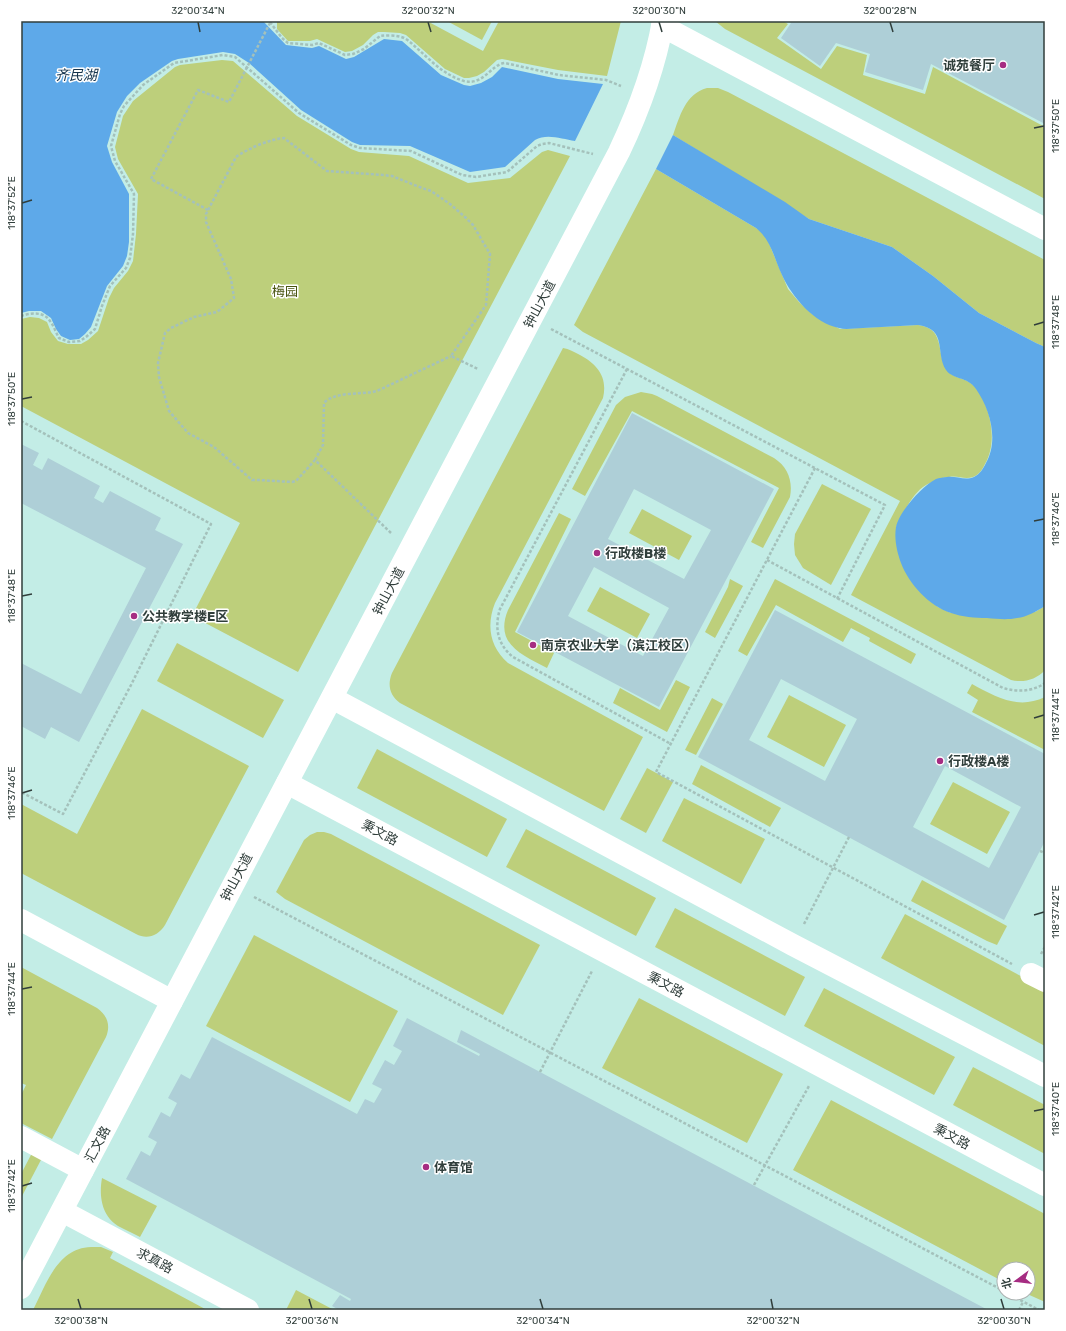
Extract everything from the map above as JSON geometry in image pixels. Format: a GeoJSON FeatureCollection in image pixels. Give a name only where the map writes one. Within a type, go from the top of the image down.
{"type":"FeatureCollection","features":[{"type":"Feature","properties":{"kind":"lane","name":"钟山大道"},"geometry":{"type":"LineString","coordinates":[[172,1001],[634,121],[656,56],[662,23]]}},
{"type":"Feature","properties":{"kind":"lane"},"geometry":{"type":"LineString","coordinates":[[662,23],[1045,229]]}},
{"type":"Feature","properties":{"kind":"lane"},"geometry":{"type":"LineString","coordinates":[[332,698],[793,945],[1045,1076]]}},
{"type":"Feature","properties":{"kind":"lane","name":"秉文路"},"geometry":{"type":"LineString","coordinates":[[287,783],[1045,1185]]}},
{"type":"Feature","properties":{"kind":"lane"},"geometry":{"type":"LineString","coordinates":[[21,920],[172,1001]]}},
{"type":"Feature","properties":{"kind":"lane","name":"汇文路"},"geometry":{"type":"LineString","coordinates":[[21,1288],[172,1001]]}},
{"type":"Feature","properties":{"kind":"lane"},"geometry":{"type":"LineString","coordinates":[[21,1137],[83,1170]]}},
{"type":"Feature","properties":{"kind":"lane","name":"求真路"},"geometry":{"type":"LineString","coordinates":[[62,1211],[248,1310]]}},
{"type":"Feature","properties":{"kind":"path"},"geometry":{"type":"LineString","coordinates":[[208,210],[151,179],[198,90],[229,102],[271,21],[282,38],[288,43],[312,45],[319,43],[345,55],[353,54],[364,49],[380,36],[400,37],[409,41],[443,72],[465,81],[479,80],[486,76],[500,63],[505,63],[558,75],[606,80],[643,96]]}},
{"type":"Feature","properties":{"kind":"path"},"geometry":{"type":"LineString","coordinates":[[21,316],[30,313],[40,314],[50,320],[59,338],[69,342],[80,341],[86,338],[95,329],[110,286],[126,268],[130,258],[133,234],[134,194],[115,161],[111,146],[120,114],[130,99],[143,85],[174,63],[223,55],[235,57],[299,113],[351,145],[368,150],[411,152],[470,177],[507,172],[537,146],[548,143],[574,148],[614,160]]}},
{"type":"Feature","properties":{"kind":"path"},"geometry":{"type":"LineString","coordinates":[[284,138],[327,172],[383,174],[392,176],[431,191],[465,216],[473,225],[490,254],[486,305],[451,356],[378,392],[342,395],[327,400],[324,403],[323,445],[315,460],[296,481],[252,480],[214,447],[188,433],[169,411],[159,377],[158,363],[165,334],[171,328],[194,317],[217,312],[234,298],[232,279],[206,222],[206,214],[208,210],[236,157],[242,152],[276,139],[284,138]]}},
{"type":"Feature","properties":{"kind":"path"},"geometry":{"type":"LineString","coordinates":[[531,318],[885,505],[837,599]]}},
{"type":"Feature","properties":{"kind":"path"},"geometry":{"type":"LineString","coordinates":[[451,356],[499,380]]}},
{"type":"Feature","properties":{"kind":"path"},"geometry":{"type":"LineString","coordinates":[[627,369],[500,609],[497,629],[500,642],[513,658],[671,744]]}},
{"type":"Feature","properties":{"kind":"path"},"geometry":{"type":"LineString","coordinates":[[21,420],[211,524],[131,685],[63,814],[21,792]]}},
{"type":"Feature","properties":{"kind":"path"},"geometry":{"type":"LineString","coordinates":[[315,460],[409,550]]}},
{"type":"Feature","properties":{"kind":"path"},"geometry":{"type":"LineString","coordinates":[[815,468],[656,772],[1038,977]]}},
{"type":"Feature","properties":{"kind":"path"},"geometry":{"type":"LineString","coordinates":[[767,560],[1003,688],[1018,691],[1034,689],[1045,684]]}},
{"type":"Feature","properties":{"kind":"path"},"geometry":{"type":"LineString","coordinates":[[793,945],[849,837]]}},
{"type":"Feature","properties":{"kind":"path"},"geometry":{"type":"LineString","coordinates":[[1040,851],[1045,853]]}},
{"type":"Feature","properties":{"kind":"path"},"geometry":{"type":"LineString","coordinates":[[232,885],[996,1288]]}},
{"type":"Feature","properties":{"kind":"path"},"geometry":{"type":"LineString","coordinates":[[540,1072],[602,950]]}},
{"type":"Feature","properties":{"kind":"path"},"geometry":{"type":"LineString","coordinates":[[754,1185],[820,1066]]}},
{"type":"Feature","properties":{"kind":"path"},"geometry":{"type":"LineString","coordinates":[[1019,1310],[1023,1302],[1039,1310]]}},
{"type":"Feature","properties":{"kind":"shaded area","name":"南京农业大学（滨江校区）"},"geometry":{"type":"Polygon","coordinates":[[[21,21],[1045,21],[1045,1310],[21,1310],[21,21]]]}},
{"type":"Feature","properties":{"kind":"green space"},"geometry":{"type":"Polygon","coordinates":[[[277,21],[427,21],[483,51],[499,21],[621,21],[607,76],[558,70],[502,59],[497,60],[484,72],[477,76],[464,78],[445,69],[406,35],[400,33],[378,32],[363,45],[352,51],[345,52],[317,39],[310,41],[288,41],[277,29],[277,21]]]}},
{"type":"Feature","properties":{"kind":"green space"},"geometry":{"type":"Polygon","coordinates":[[[447,21],[492,21],[482,40],[447,21]]]}},
{"type":"Feature","properties":{"kind":"green space"},"geometry":{"type":"Polygon","coordinates":[[[715,21],[783,21],[788,24],[777,38],[821,69],[837,46],[867,55],[863,75],[925,94],[933,67],[1045,127],[1045,199],[725,29],[715,21]]]}},
{"type":"Feature","properties":{"kind":"green space","name":"梅园"},"geometry":{"type":"Polygon","coordinates":[[[222,60],[233,61],[297,116],[351,149],[359,152],[409,156],[468,183],[510,178],[542,152],[548,150],[570,156],[298,672],[192,616],[240,523],[21,406],[21,319],[30,317],[39,318],[47,322],[51,332],[58,341],[68,344],[81,344],[98,331],[114,288],[128,271],[133,261],[138,194],[118,159],[115,147],[123,116],[133,101],[175,67],[180,65],[222,60]]]}},
{"type":"Feature","properties":{"kind":"green space"},"geometry":{"type":"Polygon","coordinates":[[[707,88],[718,88],[728,92],[1045,260],[1045,347],[979,313],[933,276],[892,247],[809,219],[673,135],[681,113],[688,100],[693,95],[707,88]]]}},
{"type":"Feature","properties":{"kind":"green space"},"geometry":{"type":"Polygon","coordinates":[[[656,169],[763,233],[768,241],[788,289],[812,314],[840,329],[918,325],[935,333],[943,362],[949,372],[954,376],[972,384],[981,395],[985,404],[989,414],[992,435],[989,455],[979,474],[975,476],[970,478],[944,478],[934,481],[921,488],[905,510],[896,527],[927,598],[938,607],[951,613],[1035,612],[1045,606],[1045,670],[1038,676],[1025,681],[1011,680],[851,595],[900,501],[583,332],[574,325],[656,169]]]}},
{"type":"Feature","properties":{"kind":"green space"},"geometry":{"type":"Polygon","coordinates":[[[563,348],[580,355],[596,367],[600,372],[604,384],[603,398],[495,603],[490,628],[491,636],[497,650],[508,663],[643,737],[604,811],[400,703],[390,690],[390,677],[392,673],[563,348]]]}},
{"type":"Feature","properties":{"kind":"green space"},"geometry":{"type":"Polygon","coordinates":[[[641,392],[657,396],[774,458],[783,466],[790,480],[790,497],[763,548],[751,542],[779,488],[632,411],[585,496],[572,489],[616,405],[625,397],[641,392]]]}},
{"type":"Feature","properties":{"kind":"green space"},"geometry":{"type":"Polygon","coordinates":[[[822,484],[871,509],[831,585],[803,568],[795,555],[794,544],[795,534],[822,484]]]}},
{"type":"Feature","properties":{"kind":"green space"},"geometry":{"type":"Polygon","coordinates":[[[642,509],[692,536],[679,560],[629,533],[642,509]]]}},
{"type":"Feature","properties":{"kind":"green space"},"geometry":{"type":"Polygon","coordinates":[[[559,513],[571,519],[515,632],[554,653],[547,668],[528,658],[513,647],[505,632],[505,622],[508,610],[559,513]]]}},
{"type":"Feature","properties":{"kind":"green space"},"geometry":{"type":"Polygon","coordinates":[[[730,579],[743,586],[715,638],[705,632],[728,587],[730,579]]]}},
{"type":"Feature","properties":{"kind":"green space"},"geometry":{"type":"Polygon","coordinates":[[[775,579],[916,654],[911,664],[869,641],[870,638],[851,628],[843,642],[776,605],[747,656],[738,651],[775,579]]]}},
{"type":"Feature","properties":{"kind":"green space"},"geometry":{"type":"Polygon","coordinates":[[[600,587],[650,614],[637,638],[587,611],[600,587]]]}},
{"type":"Feature","properties":{"kind":"green space"},"geometry":{"type":"Polygon","coordinates":[[[177,643],[284,700],[263,738],[157,681],[177,643]]]}},
{"type":"Feature","properties":{"kind":"green space"},"geometry":{"type":"Polygon","coordinates":[[[676,680],[690,687],[667,732],[613,703],[620,688],[660,710],[676,680]]]}},
{"type":"Feature","properties":{"kind":"green space"},"geometry":{"type":"Polygon","coordinates":[[[972,684],[999,697],[1016,702],[1035,701],[1045,697],[1045,750],[972,712],[978,700],[967,693],[972,684]]]}},
{"type":"Feature","properties":{"kind":"green space"},"geometry":{"type":"Polygon","coordinates":[[[789,695],[846,725],[824,767],[767,737],[789,695]]]}},
{"type":"Feature","properties":{"kind":"green space"},"geometry":{"type":"Polygon","coordinates":[[[712,698],[723,704],[696,755],[685,750],[712,698]]]}},
{"type":"Feature","properties":{"kind":"green space"},"geometry":{"type":"Polygon","coordinates":[[[142,709],[249,766],[165,925],[159,932],[148,937],[136,934],[21,873],[21,804],[77,834],[142,709]]]}},
{"type":"Feature","properties":{"kind":"green space"},"geometry":{"type":"Polygon","coordinates":[[[377,749],[507,819],[487,857],[357,788],[377,749]]]}},
{"type":"Feature","properties":{"kind":"green space"},"geometry":{"type":"Polygon","coordinates":[[[701,765],[781,808],[770,827],[692,784],[701,765]]]}},
{"type":"Feature","properties":{"kind":"green space"},"geometry":{"type":"Polygon","coordinates":[[[647,768],[673,782],[646,833],[620,819],[647,768]]]}},
{"type":"Feature","properties":{"kind":"green space"},"geometry":{"type":"Polygon","coordinates":[[[953,782],[1010,812],[987,854],[930,824],[953,782]]]}},
{"type":"Feature","properties":{"kind":"green space"},"geometry":{"type":"Polygon","coordinates":[[[684,798],[765,839],[741,884],[662,841],[684,798]]]}},
{"type":"Feature","properties":{"kind":"green space"},"geometry":{"type":"Polygon","coordinates":[[[526,829],[656,898],[636,936],[506,867],[526,829]]]}},
{"type":"Feature","properties":{"kind":"green space"},"geometry":{"type":"Polygon","coordinates":[[[317,832],[331,834],[540,945],[503,1015],[285,899],[276,892],[304,840],[317,832]]]}},
{"type":"Feature","properties":{"kind":"green space"},"geometry":{"type":"Polygon","coordinates":[[[922,880],[1007,926],[997,945],[911,901],[922,880]]]}},
{"type":"Feature","properties":{"kind":"green space"},"geometry":{"type":"Polygon","coordinates":[[[675,908],[805,977],[785,1016],[655,947],[675,908]]]}},
{"type":"Feature","properties":{"kind":"green space"},"geometry":{"type":"Polygon","coordinates":[[[905,914],[1045,989],[1045,1046],[881,958],[905,914]]]}},
{"type":"Feature","properties":{"kind":"green space"},"geometry":{"type":"Polygon","coordinates":[[[254,935],[398,1011],[350,1102],[206,1026],[254,935]]]}},
{"type":"Feature","properties":{"kind":"green space"},"geometry":{"type":"Polygon","coordinates":[[[21,967],[97,1008],[106,1017],[108,1024],[106,1037],[52,1139],[21,1123],[21,1095],[26,1085],[21,1083],[21,967]]]}},
{"type":"Feature","properties":{"kind":"green space"},"geometry":{"type":"Polygon","coordinates":[[[824,988],[955,1057],[934,1095],[804,1026],[824,988]]]}},
{"type":"Feature","properties":{"kind":"green space"},"geometry":{"type":"Polygon","coordinates":[[[639,998],[783,1074],[747,1143],[602,1068],[639,998]]]}},
{"type":"Feature","properties":{"kind":"green space"},"geometry":{"type":"Polygon","coordinates":[[[973,1067],[1045,1105],[1045,1154],[953,1105],[973,1067]]]}},
{"type":"Feature","properties":{"kind":"green space"},"geometry":{"type":"Polygon","coordinates":[[[831,1100],[1045,1214],[1045,1302],[1036,1298],[1036,1261],[996,1261],[996,1278],[793,1170],[831,1100]]]}},
{"type":"Feature","properties":{"kind":"green space"},"geometry":{"type":"Polygon","coordinates":[[[32,1153],[42,1158],[21,1198],[21,1174],[32,1153]]]}},
{"type":"Feature","properties":{"kind":"green space"},"geometry":{"type":"Polygon","coordinates":[[[102,1178],[157,1206],[140,1237],[118,1226],[108,1216],[102,1204],[101,1198],[102,1178]]]}},
{"type":"Feature","properties":{"kind":"green space"},"geometry":{"type":"Polygon","coordinates":[[[101,1247],[113,1252],[110,1258],[207,1310],[33,1310],[48,1279],[61,1261],[69,1254],[79,1249],[101,1247]]]}},
{"type":"Feature","properties":{"kind":"green space"},"geometry":{"type":"Polygon","coordinates":[[[296,1290],[334,1310],[286,1310],[296,1290]]]}},
{"type":"Feature","properties":{"kind":"water","name":"齐民湖"},"geometry":{"type":"Polygon","coordinates":[[[21,21],[263,21],[286,45],[312,48],[319,46],[346,59],[354,57],[384,39],[402,41],[441,75],[464,85],[470,86],[481,83],[492,77],[502,67],[558,79],[603,84],[575,141],[555,137],[540,138],[535,140],[505,167],[470,172],[410,146],[360,145],[352,142],[301,110],[249,63],[235,54],[223,52],[172,61],[140,83],[127,96],[117,112],[107,146],[112,162],[129,194],[129,242],[127,256],[123,266],[107,286],[91,327],[79,339],[70,340],[61,336],[51,318],[41,311],[21,313],[21,21]]]}},
{"type":"Feature","properties":{"kind":"water"},"geometry":{"type":"Polygon","coordinates":[[[673,135],[785,202],[809,219],[892,247],[933,276],[979,313],[1045,347],[1045,606],[1028,615],[1014,619],[964,616],[943,610],[935,605],[921,593],[909,579],[901,563],[896,545],[895,536],[898,521],[906,507],[930,482],[943,477],[971,478],[978,474],[982,469],[990,454],[992,435],[989,415],[981,397],[972,385],[952,375],[946,370],[937,337],[933,331],[927,327],[918,325],[842,329],[821,321],[813,315],[798,300],[786,283],[769,244],[756,228],[656,169],[673,135]]]}},
{"type":"Feature","properties":{"kind":"building"},"geometry":{"type":"Polygon","coordinates":[[[787,21],[1045,21],[1045,124],[931,64],[923,90],[865,72],[870,54],[836,43],[820,66],[781,38],[791,23],[787,21]]]}},
{"type":"Feature","properties":{"kind":"building","name":"行政楼B楼"},"geometry":{"type":"Polygon","coordinates":[[[632,413],[774,489],[659,707],[517,632],[632,413]],[[634,489],[608,539],[684,579],[711,530],[634,489]],[[594,567],[568,616],[643,656],[669,608],[594,567]]]}},
{"type":"Feature","properties":{"kind":"building","name":"公共教学楼E区"},"geometry":{"type":"Polygon","coordinates":[[[21,444],[39,453],[33,465],[42,470],[48,458],[100,486],[94,498],[103,503],[110,491],[161,518],[155,530],[183,544],[79,742],[51,727],[45,739],[21,726],[21,663],[81,694],[146,568],[21,503],[21,444]]]}},
{"type":"Feature","properties":{"kind":"building","name":"行政楼A楼"},"geometry":{"type":"Polygon","coordinates":[[[775,610],[1045,754],[1045,841],[1004,920],[698,757],[775,610]],[[781,679],[749,740],[825,781],[857,719],[781,679]],[[945,766],[913,827],[989,868],[1021,807],[945,766]]]}},
{"type":"Feature","properties":{"kind":"building","name":"体育馆"},"geometry":{"type":"Polygon","coordinates":[[[407,1018],[479,1056],[480,1054],[457,1042],[461,1030],[988,1310],[339,1310],[332,1306],[340,1295],[350,1301],[351,1299],[126,1179],[141,1151],[150,1156],[157,1142],[148,1137],[161,1112],[170,1117],[177,1103],[168,1098],[181,1074],[190,1079],[212,1037],[357,1114],[365,1099],[374,1103],[382,1089],[372,1084],[385,1060],[394,1065],[402,1051],[393,1046],[407,1018]]]}},
{"type":"Feature","properties":{"kind":"place","name":"诚苑餐厅"},"geometry":{"type":"Point","coordinates":[1003,65]}},
{"type":"Feature","properties":{"kind":"place","name":"行政楼B楼"},"geometry":{"type":"Point","coordinates":[597,553]}},
{"type":"Feature","properties":{"kind":"place","name":"公共教学楼E区"},"geometry":{"type":"Point","coordinates":[134,616]}},
{"type":"Feature","properties":{"kind":"place","name":"南京农业大学（滨江校区）"},"geometry":{"type":"Point","coordinates":[533,645]}},
{"type":"Feature","properties":{"kind":"place","name":"行政楼A楼"},"geometry":{"type":"Point","coordinates":[940,761]}},
{"type":"Feature","properties":{"kind":"place","name":"体育馆"},"geometry":{"type":"Point","coordinates":[426,1167]}}]}
